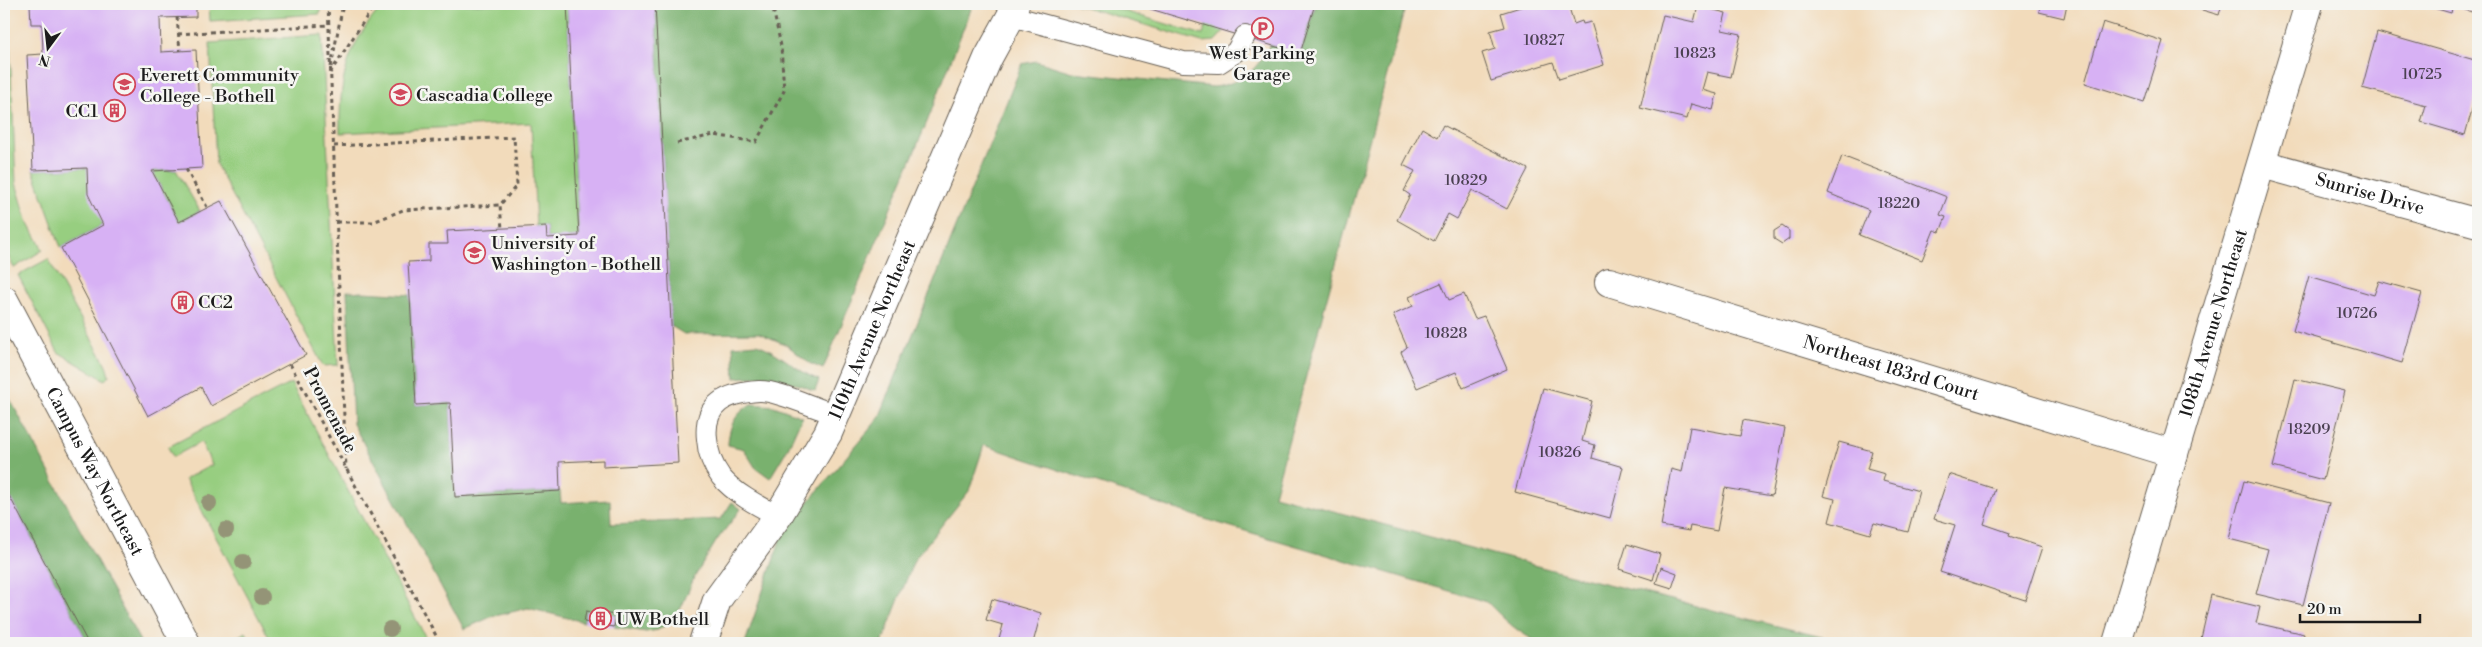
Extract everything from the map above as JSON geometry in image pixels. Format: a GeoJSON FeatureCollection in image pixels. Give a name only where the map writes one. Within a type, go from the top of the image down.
{"type":"FeatureCollection","features":[{"type":"Feature","properties":{"kind":"street","name":"108th Avenue Northeast"},"geometry":{"type":"LineString","coordinates":[[2117,643],[2309,4]]}},
{"type":"Feature","properties":{"kind":"street","name":"110th Avenue Northeast"},"geometry":{"type":"LineString","coordinates":[[703,643],[717,600],[778,516],[828,432],[988,58],[1013,10]]}},
{"type":"Feature","properties":{"kind":"street","name":"Sunrise Drive"},"geometry":{"type":"LineString","coordinates":[[2262,164],[2478,223]]}},
{"type":"Feature","properties":{"kind":"street","name":"Northeast 183rd Court"},"geometry":{"type":"LineString","coordinates":[[1609,282],[2174,454]]}},
{"type":"Feature","properties":{"kind":"street","name":"Campus Way Northeast"},"geometry":{"type":"LineString","coordinates":[[4,300],[186,643]]}},
{"type":"Feature","properties":{"kind":"lane"},"geometry":{"type":"LineString","coordinates":[[1013,10],[1182,62],[1219,63],[1236,52],[1245,36]]}},
{"type":"Feature","properties":{"kind":"lane"},"geometry":{"type":"LineString","coordinates":[[778,516],[759,506],[722,479],[711,462],[705,424],[709,412],[718,402],[761,390],[787,396],[814,408],[836,414]]}},
{"type":"Feature","properties":{"kind":"path"},"geometry":{"type":"LineString","coordinates":[[328,4],[346,469]]}},
{"type":"Feature","properties":{"kind":"path"},"geometry":{"type":"LineString","coordinates":[[330,73],[343,4]]}},
{"type":"Feature","properties":{"kind":"path"},"geometry":{"type":"LineString","coordinates":[[330,73],[375,4]]}},
{"type":"Feature","properties":{"kind":"path"},"geometry":{"type":"LineString","coordinates":[[677,143],[714,135],[756,142],[784,92],[781,46],[772,4]]}},
{"type":"Feature","properties":{"kind":"path"},"geometry":{"type":"LineString","coordinates":[[177,17],[180,51]]}},
{"type":"Feature","properties":{"kind":"path"},"geometry":{"type":"LineString","coordinates":[[178,34],[328,25]]}},
{"type":"Feature","properties":{"kind":"path"},"geometry":{"type":"LineString","coordinates":[[334,146],[514,137],[517,185],[500,205],[502,229]]}},
{"type":"Feature","properties":{"kind":"path"},"geometry":{"type":"LineString","coordinates":[[186,169],[207,208]]}},
{"type":"Feature","properties":{"kind":"path"},"geometry":{"type":"LineString","coordinates":[[337,222],[373,222],[403,210],[500,205]]}},
{"type":"Feature","properties":{"kind":"path","name":"Promenade"},"geometry":{"type":"LineString","coordinates":[[290,364],[440,643]]}},
{"type":"Feature","properties":{"kind":"green space"},"geometry":{"type":"Polygon","coordinates":[[[4,4],[8,4],[16,183],[27,220],[43,250],[14,268],[4,248],[4,4]]]}},
{"type":"Feature","properties":{"kind":"green space"},"geometry":{"type":"Polygon","coordinates":[[[209,4],[320,4],[320,14],[210,21],[209,4]]]}},
{"type":"Feature","properties":{"kind":"green space"},"geometry":{"type":"Polygon","coordinates":[[[384,4],[567,4],[579,236],[547,238],[546,226],[536,227],[531,123],[340,133],[341,96],[348,63],[361,33],[384,4]]]}},
{"type":"Feature","properties":{"kind":"green space"},"geometry":{"type":"Polygon","coordinates":[[[655,4],[973,4],[927,122],[823,369],[809,363],[787,345],[759,333],[684,334],[671,326],[655,4]]]}},
{"type":"Feature","properties":{"kind":"green space"},"geometry":{"type":"Polygon","coordinates":[[[1075,4],[1101,4],[1203,35],[1206,25],[1225,30],[1215,41],[1202,42],[1075,4]]]}},
{"type":"Feature","properties":{"kind":"green space"},"geometry":{"type":"Polygon","coordinates":[[[1316,4],[1406,4],[1274,495],[1567,574],[1846,643],[1542,643],[1519,631],[1487,602],[1208,520],[984,445],[969,491],[914,560],[882,643],[745,643],[783,532],[879,418],[1022,64],[1036,61],[1072,72],[1214,87],[1224,85],[1241,79],[1248,74],[1260,62],[1270,45],[1300,54],[1316,4]]]}},
{"type":"Feature","properties":{"kind":"green space"},"geometry":{"type":"Polygon","coordinates":[[[322,35],[338,365],[323,366],[216,164],[210,43],[322,35]]]}},
{"type":"Feature","properties":{"kind":"green space"},"geometry":{"type":"Polygon","coordinates":[[[87,168],[103,225],[61,248],[33,170],[87,168]]]}},
{"type":"Feature","properties":{"kind":"green space"},"geometry":{"type":"Polygon","coordinates":[[[176,170],[200,211],[179,222],[152,171],[176,170]]]}},
{"type":"Feature","properties":{"kind":"green space"},"geometry":{"type":"Polygon","coordinates":[[[48,259],[106,365],[109,376],[105,380],[58,352],[18,275],[48,259]]]}},
{"type":"Feature","properties":{"kind":"green space"},"geometry":{"type":"Polygon","coordinates":[[[347,291],[410,295],[416,405],[450,403],[455,497],[560,491],[561,503],[610,500],[611,524],[721,519],[732,502],[741,509],[717,540],[694,578],[681,608],[669,623],[658,630],[646,632],[614,627],[616,615],[586,611],[584,622],[528,608],[491,617],[464,629],[353,424],[347,291]]]}},
{"type":"Feature","properties":{"kind":"green space"},"geometry":{"type":"Polygon","coordinates":[[[757,344],[819,380],[815,391],[795,383],[776,379],[756,377],[735,378],[733,346],[757,344]]]}},
{"type":"Feature","properties":{"kind":"green space"},"geometry":{"type":"Polygon","coordinates":[[[291,383],[426,638],[413,643],[272,643],[185,479],[212,465],[201,442],[173,457],[168,447],[291,383]]]}},
{"type":"Feature","properties":{"kind":"green space"},"geometry":{"type":"Polygon","coordinates":[[[4,388],[141,643],[88,643],[4,486],[4,388]]]}},
{"type":"Feature","properties":{"kind":"green space"},"geometry":{"type":"Polygon","coordinates":[[[751,404],[774,406],[802,417],[788,448],[770,478],[755,467],[744,449],[728,445],[731,426],[737,416],[751,404]]]}},
{"type":"Feature","properties":{"kind":"green space"},"geometry":{"type":"Polygon","coordinates":[[[246,632],[252,643],[235,643],[235,638],[246,632]]]}},
{"type":"Feature","properties":{"kind":"building"},"geometry":{"type":"Polygon","coordinates":[[[30,4],[196,4],[196,17],[160,18],[161,52],[196,50],[202,168],[152,171],[179,222],[221,201],[306,355],[211,406],[201,387],[148,416],[61,248],[103,225],[88,194],[87,168],[33,170],[27,55],[43,54],[42,24],[31,24],[30,4]]]}},
{"type":"Feature","properties":{"kind":"building"},"geometry":{"type":"Polygon","coordinates":[[[567,4],[655,4],[678,463],[603,467],[603,460],[559,462],[560,491],[455,497],[450,403],[416,405],[408,262],[429,261],[429,244],[448,244],[447,231],[546,226],[547,238],[579,236],[567,4]]]}},
{"type":"Feature","properties":{"kind":"building","name":"West Parking Garage"},"geometry":{"type":"Polygon","coordinates":[[[1134,4],[1315,4],[1300,54],[1134,4]]]}},
{"type":"Feature","properties":{"kind":"building"},"geometry":{"type":"Polygon","coordinates":[[[1530,4],[1568,4],[1574,24],[1582,21],[1583,24],[1591,22],[1604,65],[1559,79],[1553,62],[1491,81],[1482,53],[1495,49],[1490,31],[1505,27],[1501,13],[1530,4]]]}},
{"type":"Feature","properties":{"kind":"building"},"geometry":{"type":"Polygon","coordinates":[[[2040,4],[2067,4],[2064,18],[2039,12],[2040,4]]]}},
{"type":"Feature","properties":{"kind":"building"},"geometry":{"type":"Polygon","coordinates":[[[2182,4],[2222,4],[2219,15],[2182,4]]]}},
{"type":"Feature","properties":{"kind":"building"},"geometry":{"type":"Polygon","coordinates":[[[2420,4],[2478,4],[2478,14],[2453,6],[2451,13],[2420,4]]]}},
{"type":"Feature","properties":{"kind":"building"},"geometry":{"type":"Polygon","coordinates":[[[1698,6],[1726,13],[1722,30],[1741,34],[1731,77],[1707,72],[1702,90],[1717,94],[1713,110],[1691,104],[1687,119],[1640,108],[1663,15],[1694,22],[1698,6]]]}},
{"type":"Feature","properties":{"kind":"building"},"geometry":{"type":"Polygon","coordinates":[[[2103,22],[2163,41],[2144,102],[2085,83],[2103,22]]]}},
{"type":"Feature","properties":{"kind":"building"},"geometry":{"type":"Polygon","coordinates":[[[2377,32],[2478,61],[2478,88],[2465,135],[2421,122],[2426,105],[2362,88],[2377,32]]]}},
{"type":"Feature","properties":{"kind":"building"},"geometry":{"type":"Polygon","coordinates":[[[1443,125],[1528,169],[1507,209],[1472,190],[1457,219],[1448,214],[1434,241],[1397,220],[1410,195],[1404,191],[1415,171],[1403,165],[1422,128],[1437,137],[1443,125]]]}},
{"type":"Feature","properties":{"kind":"building"},"geometry":{"type":"Polygon","coordinates":[[[1842,156],[1947,197],[1940,215],[1946,217],[1940,232],[1934,230],[1922,260],[1859,235],[1869,210],[1828,193],[1842,156]]]}},
{"type":"Feature","properties":{"kind":"building"},"geometry":{"type":"Polygon","coordinates":[[[1782,226],[1789,231],[1789,239],[1782,244],[1774,239],[1774,231],[1782,226]]]}},
{"type":"Feature","properties":{"kind":"building"},"geometry":{"type":"Polygon","coordinates":[[[2309,276],[2374,295],[2379,281],[2422,293],[2402,363],[2293,331],[2309,276]]]}},
{"type":"Feature","properties":{"kind":"building"},"geometry":{"type":"Polygon","coordinates":[[[1441,283],[1449,300],[1464,294],[1475,319],[1484,316],[1507,369],[1463,388],[1456,372],[1417,388],[1401,352],[1407,347],[1393,315],[1413,306],[1409,297],[1441,283]]]}},
{"type":"Feature","properties":{"kind":"building"},"geometry":{"type":"Polygon","coordinates":[[[2295,379],[2345,391],[2323,480],[2273,467],[2295,379]]]}},
{"type":"Feature","properties":{"kind":"building"},"geometry":{"type":"Polygon","coordinates":[[[1543,388],[1592,401],[1582,441],[1595,445],[1592,458],[1623,467],[1610,518],[1515,492],[1543,388]]]}},
{"type":"Feature","properties":{"kind":"building"},"geometry":{"type":"Polygon","coordinates":[[[1743,420],[1785,428],[1772,496],[1725,488],[1717,531],[1690,526],[1689,531],[1661,526],[1671,469],[1682,472],[1690,427],[1740,436],[1743,420]]]}},
{"type":"Feature","properties":{"kind":"building"},"geometry":{"type":"Polygon","coordinates":[[[1839,442],[1872,451],[1867,469],[1885,474],[1883,481],[1919,491],[1908,532],[1874,523],[1870,534],[1829,522],[1835,499],[1823,496],[1839,442]]]}},
{"type":"Feature","properties":{"kind":"building"},"geometry":{"type":"Polygon","coordinates":[[[1949,474],[1995,489],[1984,524],[2010,533],[2009,536],[2042,547],[2025,600],[1940,572],[1955,525],[1934,519],[1949,474]]]}},
{"type":"Feature","properties":{"kind":"building"},"geometry":{"type":"Polygon","coordinates":[[[2244,481],[2329,503],[2303,605],[2256,594],[2268,549],[2229,539],[2244,481]]]}},
{"type":"Feature","properties":{"kind":"building"},"geometry":{"type":"Polygon","coordinates":[[[4,486],[88,643],[4,643],[4,486]]]}},
{"type":"Feature","properties":{"kind":"building"},"geometry":{"type":"Polygon","coordinates":[[[1627,544],[1660,554],[1653,580],[1619,569],[1627,544]]]}},
{"type":"Feature","properties":{"kind":"building"},"geometry":{"type":"Polygon","coordinates":[[[1661,567],[1677,573],[1672,588],[1656,583],[1661,567]]]}},
{"type":"Feature","properties":{"kind":"building"},"geometry":{"type":"Polygon","coordinates":[[[2211,595],[2260,607],[2256,623],[2304,634],[2302,643],[2200,643],[2211,595]]]}},
{"type":"Feature","properties":{"kind":"building"},"geometry":{"type":"Polygon","coordinates":[[[992,599],[1041,613],[1033,643],[998,643],[1003,625],[986,620],[992,599]]]}},
{"type":"Feature","properties":{"kind":"building","name":"UW Bothell"},"geometry":{"type":"Polygon","coordinates":[[[586,611],[616,615],[614,627],[584,622],[586,611]]]}},
{"type":"Feature","properties":{"kind":"place","name":"West Parking Garage"},"geometry":{"type":"Point","coordinates":[1262,28]}},
{"type":"Feature","properties":{"kind":"place","name":"Everett Community College - Bothell"},"geometry":{"type":"Point","coordinates":[124,85]}},
{"type":"Feature","properties":{"kind":"place","name":"Cascadia College"},"geometry":{"type":"Point","coordinates":[400,95]}},
{"type":"Feature","properties":{"kind":"place","name":"CC1"},"geometry":{"type":"Point","coordinates":[114,111]}},
{"type":"Feature","properties":{"kind":"place","name":"University of Washington - Bothell"},"geometry":{"type":"Point","coordinates":[475,253]}},
{"type":"Feature","properties":{"kind":"place","name":"CC2"},"geometry":{"type":"Point","coordinates":[182,302]}},
{"type":"Feature","properties":{"kind":"place","name":"UW Bothell"},"geometry":{"type":"Point","coordinates":[600,619]}}]}
